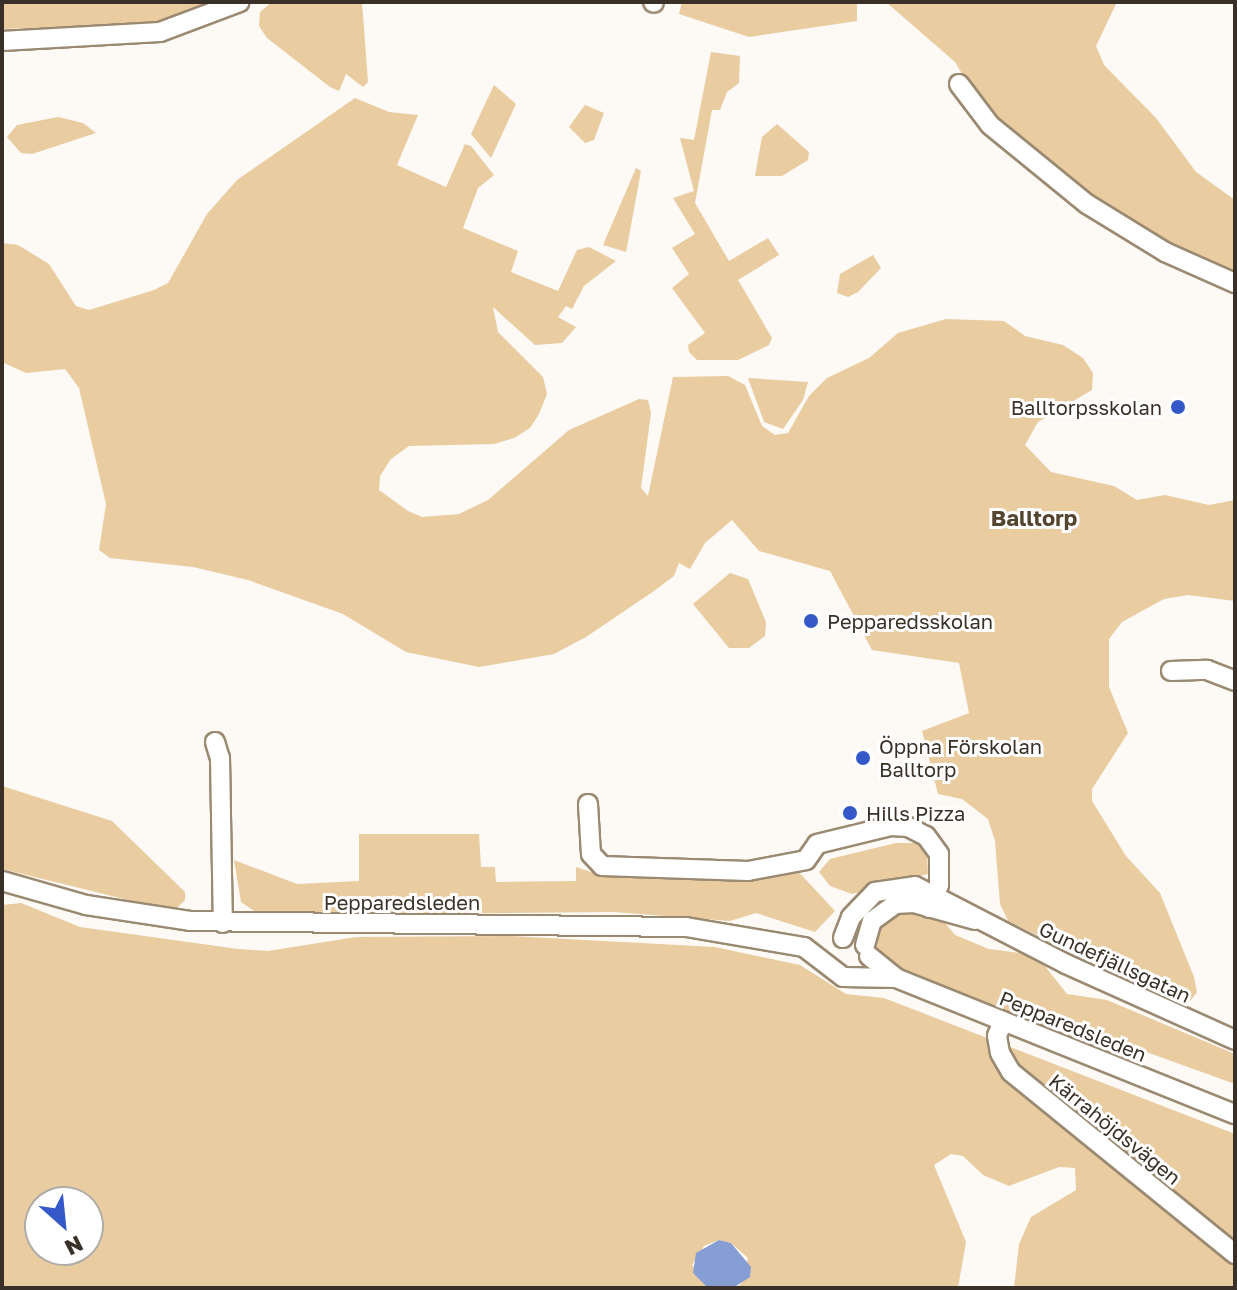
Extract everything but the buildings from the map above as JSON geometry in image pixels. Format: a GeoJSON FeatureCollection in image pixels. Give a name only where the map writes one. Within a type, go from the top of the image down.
{"type":"FeatureCollection","features":[{"type":"Feature","properties":{"kind":"street"},"geometry":{"type":"LineString","coordinates":[[2,41],[160,32],[240,2]]}},
{"type":"Feature","properties":{"kind":"street"},"geometry":{"type":"LineString","coordinates":[[959,84],[990,125],[1087,204],[1165,252],[1235,283]]}},
{"type":"Feature","properties":{"kind":"street"},"geometry":{"type":"LineString","coordinates":[[1171,671],[1207,670],[1235,681]]}},
{"type":"Feature","properties":{"kind":"street"},"geometry":{"type":"LineString","coordinates":[[215,742],[220,758],[223,923]]}},
{"type":"Feature","properties":{"kind":"street"},"geometry":{"type":"LineString","coordinates":[[588,804],[591,854],[602,866],[748,871],[806,860],[817,844],[891,826],[908,827],[926,836],[939,854],[941,874],[932,901],[885,908],[872,921],[864,971],[853,977],[840,975],[830,963],[840,940],[867,950]]}},
{"type":"Feature","properties":{"kind":"street","name":"Pepparedsleden"},"geometry":{"type":"LineString","coordinates":[[2,881],[124,913],[223,923],[654,924],[804,947],[840,940]]}},
{"type":"Feature","properties":{"kind":"street","name":"Gundefjällsgatan"},"geometry":{"type":"LineString","coordinates":[[840,940],[851,917],[875,892],[898,885],[1235,1040]]}},
{"type":"Feature","properties":{"kind":"street","name":"Pepparedsleden"},"geometry":{"type":"LineString","coordinates":[[804,947],[830,963]]}},
{"type":"Feature","properties":{"kind":"street","name":"Pepparedsleden"},"geometry":{"type":"LineString","coordinates":[[867,950],[896,978]]}},
{"type":"Feature","properties":{"kind":"street","name":"Pepparedsleden"},"geometry":{"type":"LineString","coordinates":[[853,977],[896,978],[1235,1114]]}},
{"type":"Feature","properties":{"kind":"street","name":"Kärrahöjdsvägen"},"geometry":{"type":"LineString","coordinates":[[1003,1021],[997,1036],[1000,1053],[1011,1072],[1235,1254]]}},
{"type":"Feature","properties":{"kind":"shaded area"},"geometry":{"type":"Polygon","coordinates":[[[2,2],[221,2],[150,24],[2,29],[2,2]]]}},
{"type":"Feature","properties":{"kind":"shaded area"},"geometry":{"type":"Polygon","coordinates":[[[272,2],[362,2],[368,82],[363,87],[346,74],[339,91],[267,38],[259,26],[260,12],[272,2]]]}},
{"type":"Feature","properties":{"kind":"shaded area"},"geometry":{"type":"Polygon","coordinates":[[[682,2],[857,2],[857,21],[749,37],[679,14],[682,2]]]}},
{"type":"Feature","properties":{"kind":"shaded area"},"geometry":{"type":"Polygon","coordinates":[[[886,2],[1117,2],[1096,46],[1104,65],[1156,118],[1196,172],[1235,200],[1235,271],[1147,232],[1035,157],[989,119],[955,62],[886,2]]]}},
{"type":"Feature","properties":{"kind":"shaded area"},"geometry":{"type":"Polygon","coordinates":[[[711,52],[740,56],[739,83],[727,92],[720,110],[712,110],[695,203],[729,261],[768,238],[779,255],[738,280],[772,338],[769,345],[738,360],[697,360],[689,352],[688,345],[705,333],[672,288],[689,274],[672,248],[695,234],[673,198],[694,191],[680,138],[694,140],[711,52]]]}},
{"type":"Feature","properties":{"kind":"shaded area"},"geometry":{"type":"Polygon","coordinates":[[[494,85],[516,104],[491,158],[471,134],[494,85]]]}},
{"type":"Feature","properties":{"kind":"shaded area"},"geometry":{"type":"Polygon","coordinates":[[[355,98],[389,112],[418,115],[397,165],[446,187],[465,144],[471,146],[494,175],[478,188],[463,228],[518,251],[511,272],[558,291],[577,250],[589,247],[616,261],[584,286],[572,309],[566,306],[558,317],[576,327],[562,343],[535,345],[493,307],[498,332],[543,377],[547,394],[539,414],[530,428],[514,438],[494,444],[409,446],[391,459],[380,476],[379,490],[408,511],[422,517],[459,514],[488,500],[569,430],[639,399],[648,400],[651,413],[641,488],[648,496],[673,377],[728,376],[745,385],[762,426],[775,435],[788,433],[809,396],[827,378],[869,358],[898,333],[946,319],[1004,321],[1025,336],[1063,345],[1083,358],[1093,373],[1092,390],[1038,422],[1025,445],[1051,472],[1114,486],[1137,500],[1165,495],[1209,505],[1235,500],[1235,601],[1188,595],[1164,599],[1122,622],[1109,639],[1109,687],[1128,733],[1092,789],[1092,801],[1126,856],[1160,893],[1194,977],[1197,992],[1191,1000],[1181,1005],[1008,921],[1000,904],[995,841],[988,819],[962,799],[938,794],[922,731],[969,713],[959,663],[872,650],[830,571],[759,551],[732,520],[705,543],[690,569],[679,563],[674,576],[586,637],[554,654],[479,667],[406,652],[343,614],[248,580],[193,567],[110,558],[99,550],[106,504],[79,388],[65,369],[26,373],[2,362],[2,243],[18,245],[49,264],[76,306],[89,310],[154,290],[168,283],[207,214],[237,180],[355,98]]]}},
{"type":"Feature","properties":{"kind":"shaded area"},"geometry":{"type":"Polygon","coordinates":[[[585,105],[604,113],[594,140],[585,143],[569,127],[585,105]]]}},
{"type":"Feature","properties":{"kind":"shaded area"},"geometry":{"type":"Polygon","coordinates":[[[58,117],[83,123],[96,133],[32,154],[21,153],[7,137],[17,125],[58,117]]]}},
{"type":"Feature","properties":{"kind":"shaded area"},"geometry":{"type":"Polygon","coordinates":[[[777,124],[809,152],[808,160],[782,176],[755,176],[762,137],[777,124]]]}},
{"type":"Feature","properties":{"kind":"shaded area"},"geometry":{"type":"Polygon","coordinates":[[[636,168],[641,171],[626,252],[603,245],[636,168]]]}},
{"type":"Feature","properties":{"kind":"shaded area"},"geometry":{"type":"Polygon","coordinates":[[[873,255],[881,268],[858,292],[848,297],[837,293],[840,274],[873,255]]]}},
{"type":"Feature","properties":{"kind":"shaded area"},"geometry":{"type":"Polygon","coordinates":[[[748,378],[808,382],[803,400],[783,429],[764,422],[748,378]]]}},
{"type":"Feature","properties":{"kind":"shaded area"},"geometry":{"type":"Polygon","coordinates":[[[730,573],[748,579],[766,622],[765,636],[749,648],[729,648],[693,604],[730,573]]]}},
{"type":"Feature","properties":{"kind":"shaded area"},"geometry":{"type":"Polygon","coordinates":[[[2,786],[112,821],[185,892],[185,900],[175,910],[165,909],[2,869],[2,786]]]}},
{"type":"Feature","properties":{"kind":"shaded area"},"geometry":{"type":"Polygon","coordinates":[[[359,834],[479,834],[481,867],[495,867],[496,882],[576,881],[576,867],[597,874],[714,878],[794,867],[835,911],[815,932],[756,913],[730,921],[613,912],[302,915],[257,913],[241,902],[234,860],[297,884],[359,881],[359,834]]]}},
{"type":"Feature","properties":{"kind":"shaded area"},"geometry":{"type":"Polygon","coordinates":[[[896,843],[919,843],[927,850],[928,874],[852,894],[830,886],[819,872],[830,859],[896,843]]]}},
{"type":"Feature","properties":{"kind":"shaded area"},"geometry":{"type":"Polygon","coordinates":[[[21,903],[80,927],[268,951],[356,937],[511,936],[715,947],[800,965],[846,994],[884,998],[1235,1134],[1235,1288],[1014,1288],[1019,1244],[1031,1217],[1076,1190],[1075,1168],[1059,1167],[1009,1186],[983,1175],[963,1156],[951,1154],[934,1165],[966,1242],[958,1288],[733,1288],[741,1284],[748,1258],[731,1243],[719,1240],[704,1246],[692,1265],[711,1288],[2,1288],[2,905],[21,903]]]}},
{"type":"Feature","properties":{"kind":"shaded area"},"geometry":{"type":"Polygon","coordinates":[[[903,910],[945,923],[955,935],[989,949],[1021,953],[1045,966],[1067,994],[1107,1000],[1235,1054],[1235,1084],[1066,1023],[1054,1031],[886,965],[872,947],[878,920],[903,910]]]}},
{"type":"Feature","properties":{"kind":"water"},"geometry":{"type":"Polygon","coordinates":[[[719,1240],[731,1243],[751,1267],[750,1277],[733,1288],[706,1286],[693,1273],[696,1253],[719,1240]]]}},
{"type":"Feature","properties":{"kind":"place","name":"Balltorpsskolan"},"geometry":{"type":"Point","coordinates":[1178,407]}},
{"type":"Feature","properties":{"kind":"place","name":"Pepparedsskolan"},"geometry":{"type":"Point","coordinates":[811,621]}},
{"type":"Feature","properties":{"kind":"place","name":"Öppna Förskolan Balltorp"},"geometry":{"type":"Point","coordinates":[863,758]}},
{"type":"Feature","properties":{"kind":"place","name":"Hills Pizza"},"geometry":{"type":"Point","coordinates":[850,813]}},
{"type":"Feature","properties":{"kind":"district","name":"Balltorp"},"geometry":{"type":"Point","coordinates":[1034,518]}}]}
